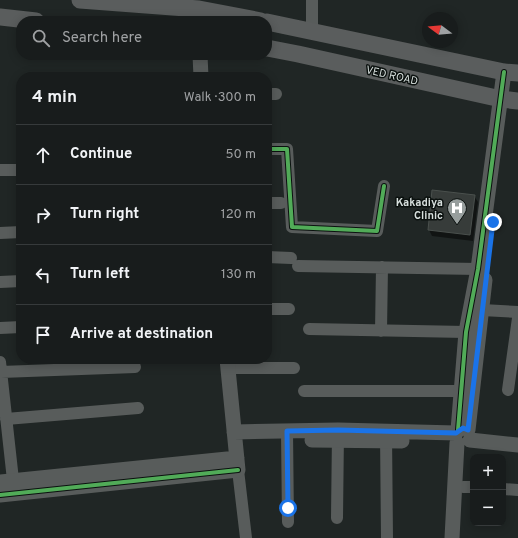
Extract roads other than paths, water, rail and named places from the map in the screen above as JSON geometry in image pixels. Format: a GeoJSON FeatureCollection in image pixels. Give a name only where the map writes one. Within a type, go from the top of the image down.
{"type":"FeatureCollection","features":[{"type":"Feature","properties":{"kind":"main road"},"geometry":{"type":"LineString","coordinates":[[80,0],[209,16]]}},
{"type":"Feature","properties":{"kind":"main road"},"geometry":{"type":"LineString","coordinates":[[0,18],[16,19]]}},
{"type":"Feature","properties":{"kind":"main road"},"geometry":{"type":"LineString","coordinates":[[272,23],[512,72]]}},
{"type":"Feature","properties":{"kind":"main road","name":"VED ROAD"},"geometry":{"type":"LineString","coordinates":[[272,49],[509,100]]}},
{"type":"Feature","properties":{"kind":"street"},"geometry":{"type":"LineString","coordinates":[[312,0],[312,31]]}},
{"type":"Feature","properties":{"kind":"street"},"geometry":{"type":"LineString","coordinates":[[200,60],[202,72]]}},
{"type":"Feature","properties":{"kind":"street"},"geometry":{"type":"LineString","coordinates":[[452,538],[463,436],[482,310],[512,72]]}},
{"type":"Feature","properties":{"kind":"street"},"geometry":{"type":"LineString","coordinates":[[461,538],[468,487],[463,436],[461,391],[466,332],[509,100]]}},
{"type":"Feature","properties":{"kind":"street"},"geometry":{"type":"LineString","coordinates":[[272,149],[287,149],[292,227],[377,231],[384,186]]}},
{"type":"Feature","properties":{"kind":"street"},"geometry":{"type":"LineString","coordinates":[[0,170],[16,170]]}},
{"type":"Feature","properties":{"kind":"street"},"geometry":{"type":"LineString","coordinates":[[272,203],[281,203]]}},
{"type":"Feature","properties":{"kind":"street"},"geometry":{"type":"LineString","coordinates":[[0,233],[16,232]]}},
{"type":"Feature","properties":{"kind":"street"},"geometry":{"type":"LineString","coordinates":[[272,258],[295,262],[382,267],[478,269]]}},
{"type":"Feature","properties":{"kind":"street"},"geometry":{"type":"LineString","coordinates":[[382,267],[382,331]]}},
{"type":"Feature","properties":{"kind":"street"},"geometry":{"type":"LineString","coordinates":[[0,282],[16,281]]}},
{"type":"Feature","properties":{"kind":"street"},"geometry":{"type":"LineString","coordinates":[[272,309],[289,309]]}},
{"type":"Feature","properties":{"kind":"street"},"geometry":{"type":"LineString","coordinates":[[482,310],[518,312]]}},
{"type":"Feature","properties":{"kind":"street"},"geometry":{"type":"LineString","coordinates":[[508,390],[518,318]]}},
{"type":"Feature","properties":{"kind":"street"},"geometry":{"type":"LineString","coordinates":[[0,328],[16,327]]}},
{"type":"Feature","properties":{"kind":"street"},"geometry":{"type":"LineString","coordinates":[[309,329],[466,332]]}},
{"type":"Feature","properties":{"kind":"street"},"geometry":{"type":"LineString","coordinates":[[227,364],[246,538]]}},
{"type":"Feature","properties":{"kind":"street"},"geometry":{"type":"LineString","coordinates":[[240,364],[294,368]]}},
{"type":"Feature","properties":{"kind":"street"},"geometry":{"type":"LineString","coordinates":[[135,368],[1,367],[6,419],[7,488],[238,464]]}},
{"type":"Feature","properties":{"kind":"street"},"geometry":{"type":"LineString","coordinates":[[304,391],[461,391]]}},
{"type":"Feature","properties":{"kind":"street"},"geometry":{"type":"LineString","coordinates":[[6,419],[138,408]]}},
{"type":"Feature","properties":{"kind":"street"},"geometry":{"type":"LineString","coordinates":[[234,437],[287,435],[518,435]]}},
{"type":"Feature","properties":{"kind":"street"},"geometry":{"type":"LineString","coordinates":[[287,435],[288,522]]}},
{"type":"Feature","properties":{"kind":"street"},"geometry":{"type":"LineString","coordinates":[[337,518],[338,435]]}},
{"type":"Feature","properties":{"kind":"street"},"geometry":{"type":"LineString","coordinates":[[386,436],[388,538]]}},
{"type":"Feature","properties":{"kind":"street"},"geometry":{"type":"LineString","coordinates":[[463,436],[518,445]]}},
{"type":"Feature","properties":{"kind":"street"},"geometry":{"type":"LineString","coordinates":[[506,489],[518,490]]}},
{"type":"Feature","properties":{"kind":"place","name":"Kakadiya Clinic"},"geometry":{"type":"Point","coordinates":[457,225]}}]}
